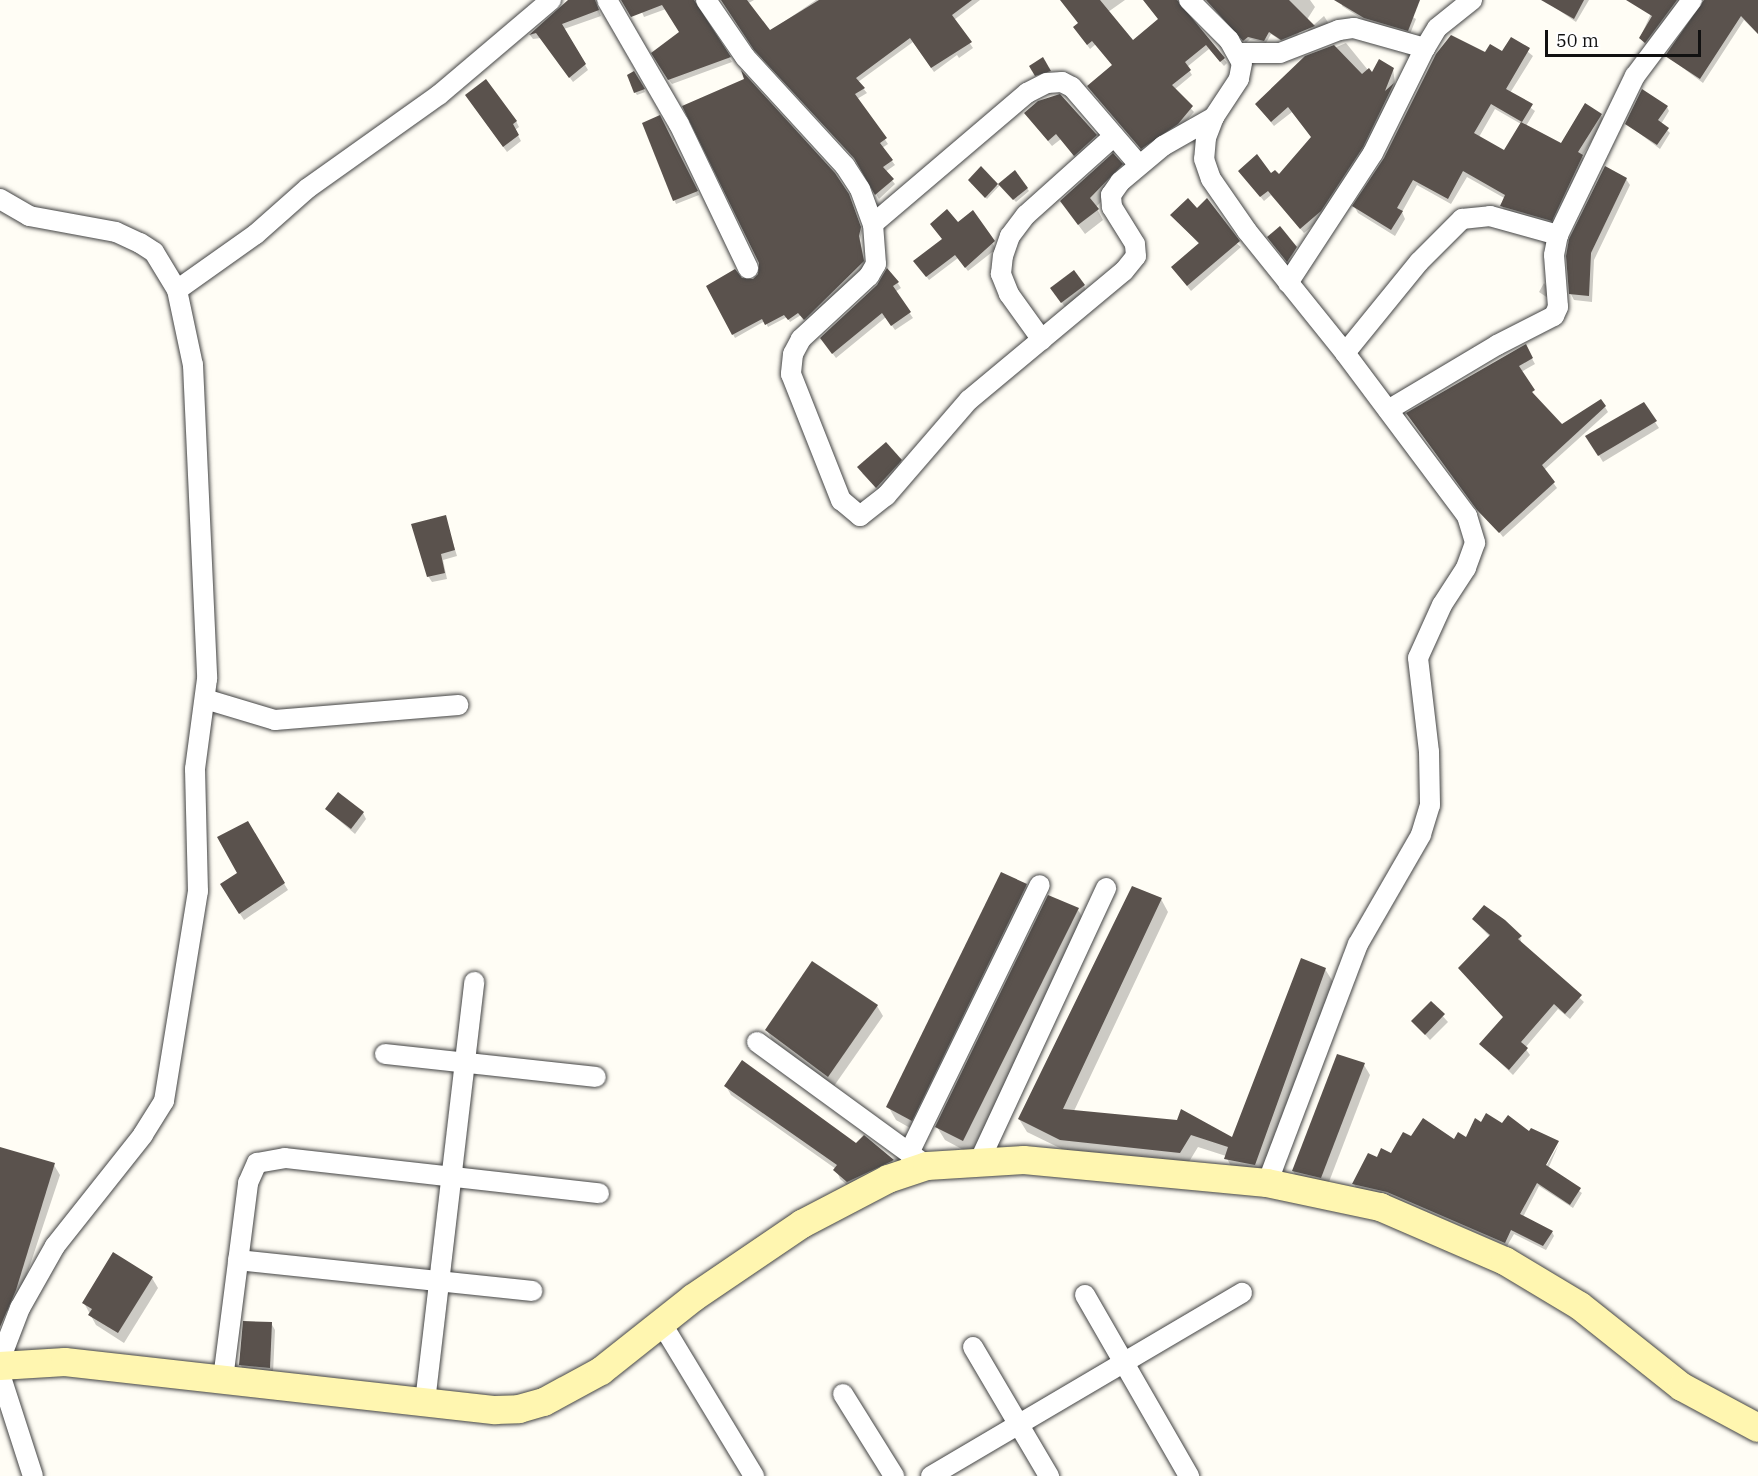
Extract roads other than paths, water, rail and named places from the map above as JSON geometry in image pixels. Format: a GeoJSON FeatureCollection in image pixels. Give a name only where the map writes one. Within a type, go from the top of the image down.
{"type":"FeatureCollection","features":[{"type":"Feature","properties":{"kind":"street"},"geometry":{"type":"LineString","coordinates":[[177,290],[256,234],[308,188],[439,95],[551,0]]}},
{"type":"Feature","properties":{"kind":"street"},"geometry":{"type":"LineString","coordinates":[[608,0],[679,124],[748,268]]}},
{"type":"Feature","properties":{"kind":"street"},"geometry":{"type":"LineString","coordinates":[[706,0],[746,57],[845,166],[860,189],[873,224],[877,248],[872,270],[801,339],[793,354],[791,374],[848,510],[860,516],[871,511],[969,400],[1124,271],[1136,256],[1135,244],[1112,207],[1111,195],[1139,165],[1163,146],[1214,117]]}},
{"type":"Feature","properties":{"kind":"street"},"geometry":{"type":"LineString","coordinates":[[1189,0],[1239,52],[1242,63],[1239,79],[1214,117],[1206,138],[1204,159],[1211,179],[1467,516],[1475,543],[1473,555],[1424,639],[1418,658],[1429,752],[1430,805],[1421,835],[1358,944],[1267,1183]]}},
{"type":"Feature","properties":{"kind":"street"},"geometry":{"type":"LineString","coordinates":[[1288,282],[1373,153],[1437,28],[1472,0]]}},
{"type":"Feature","properties":{"kind":"street"},"geometry":{"type":"LineString","coordinates":[[1388,410],[1497,345],[1554,316],[1558,307],[1554,255],[1558,235],[1630,85],[1692,0]]}},
{"type":"Feature","properties":{"kind":"street"},"geometry":{"type":"LineString","coordinates":[[1239,52],[1280,53],[1339,30],[1354,28],[1425,48]]}},
{"type":"Feature","properties":{"kind":"street"},"geometry":{"type":"LineString","coordinates":[[873,224],[1027,93],[1047,83],[1062,82],[1072,87],[1139,165]]}},
{"type":"Feature","properties":{"kind":"street"},"geometry":{"type":"LineString","coordinates":[[1042,340],[1009,294],[1001,274],[1003,256],[1010,236],[1026,215],[1114,136]]}},
{"type":"Feature","properties":{"kind":"street"},"geometry":{"type":"LineString","coordinates":[[0,199],[29,216],[116,232],[140,243],[154,252],[177,290],[193,365],[205,699],[195,769],[198,891],[164,1101],[150,1126],[55,1246],[20,1308],[0,1360]]}},
{"type":"Feature","properties":{"kind":"street"},"geometry":{"type":"LineString","coordinates":[[1345,354],[1419,262],[1462,219],[1490,216],[1558,235]]}},
{"type":"Feature","properties":{"kind":"street"},"geometry":{"type":"LineString","coordinates":[[205,699],[275,720],[458,705]]}},
{"type":"Feature","properties":{"kind":"street"},"geometry":{"type":"LineString","coordinates":[[0,1366],[65,1362],[495,1410],[544,1402],[601,1371],[662,1324],[802,1224],[888,1179],[918,1160],[1040,885]]}},
{"type":"Feature","properties":{"kind":"street"},"geometry":{"type":"LineString","coordinates":[[979,1162],[1106,888]]}},
{"type":"Feature","properties":{"kind":"street"},"geometry":{"type":"LineString","coordinates":[[425,1402],[474,982]]}},
{"type":"Feature","properties":{"kind":"street"},"geometry":{"type":"LineString","coordinates":[[757,1042],[918,1160],[979,1162],[1024,1160],[1267,1183],[1380,1207],[1505,1261],[1580,1306],[1682,1387],[1758,1428]]}},
{"type":"Feature","properties":{"kind":"street"},"geometry":{"type":"LineString","coordinates":[[385,1054],[596,1077]]}},
{"type":"Feature","properties":{"kind":"street"},"geometry":{"type":"LineString","coordinates":[[223,1379],[248,1183],[257,1163],[267,1158],[599,1193]]}},
{"type":"Feature","properties":{"kind":"street"},"geometry":{"type":"LineString","coordinates":[[238,1260],[532,1292]]}},
{"type":"Feature","properties":{"kind":"street"},"geometry":{"type":"LineString","coordinates":[[931,1476],[1242,1293]]}},
{"type":"Feature","properties":{"kind":"street"},"geometry":{"type":"LineString","coordinates":[[1085,1295],[1189,1476]]}},
{"type":"Feature","properties":{"kind":"street"},"geometry":{"type":"LineString","coordinates":[[662,1324],[754,1476]]}},
{"type":"Feature","properties":{"kind":"street"},"geometry":{"type":"LineString","coordinates":[[973,1347],[1049,1476]]}},
{"type":"Feature","properties":{"kind":"street"},"geometry":{"type":"LineString","coordinates":[[0,1374],[33,1476]]}},
{"type":"Feature","properties":{"kind":"street"},"geometry":{"type":"LineString","coordinates":[[843,1394],[894,1476]]}}]}
